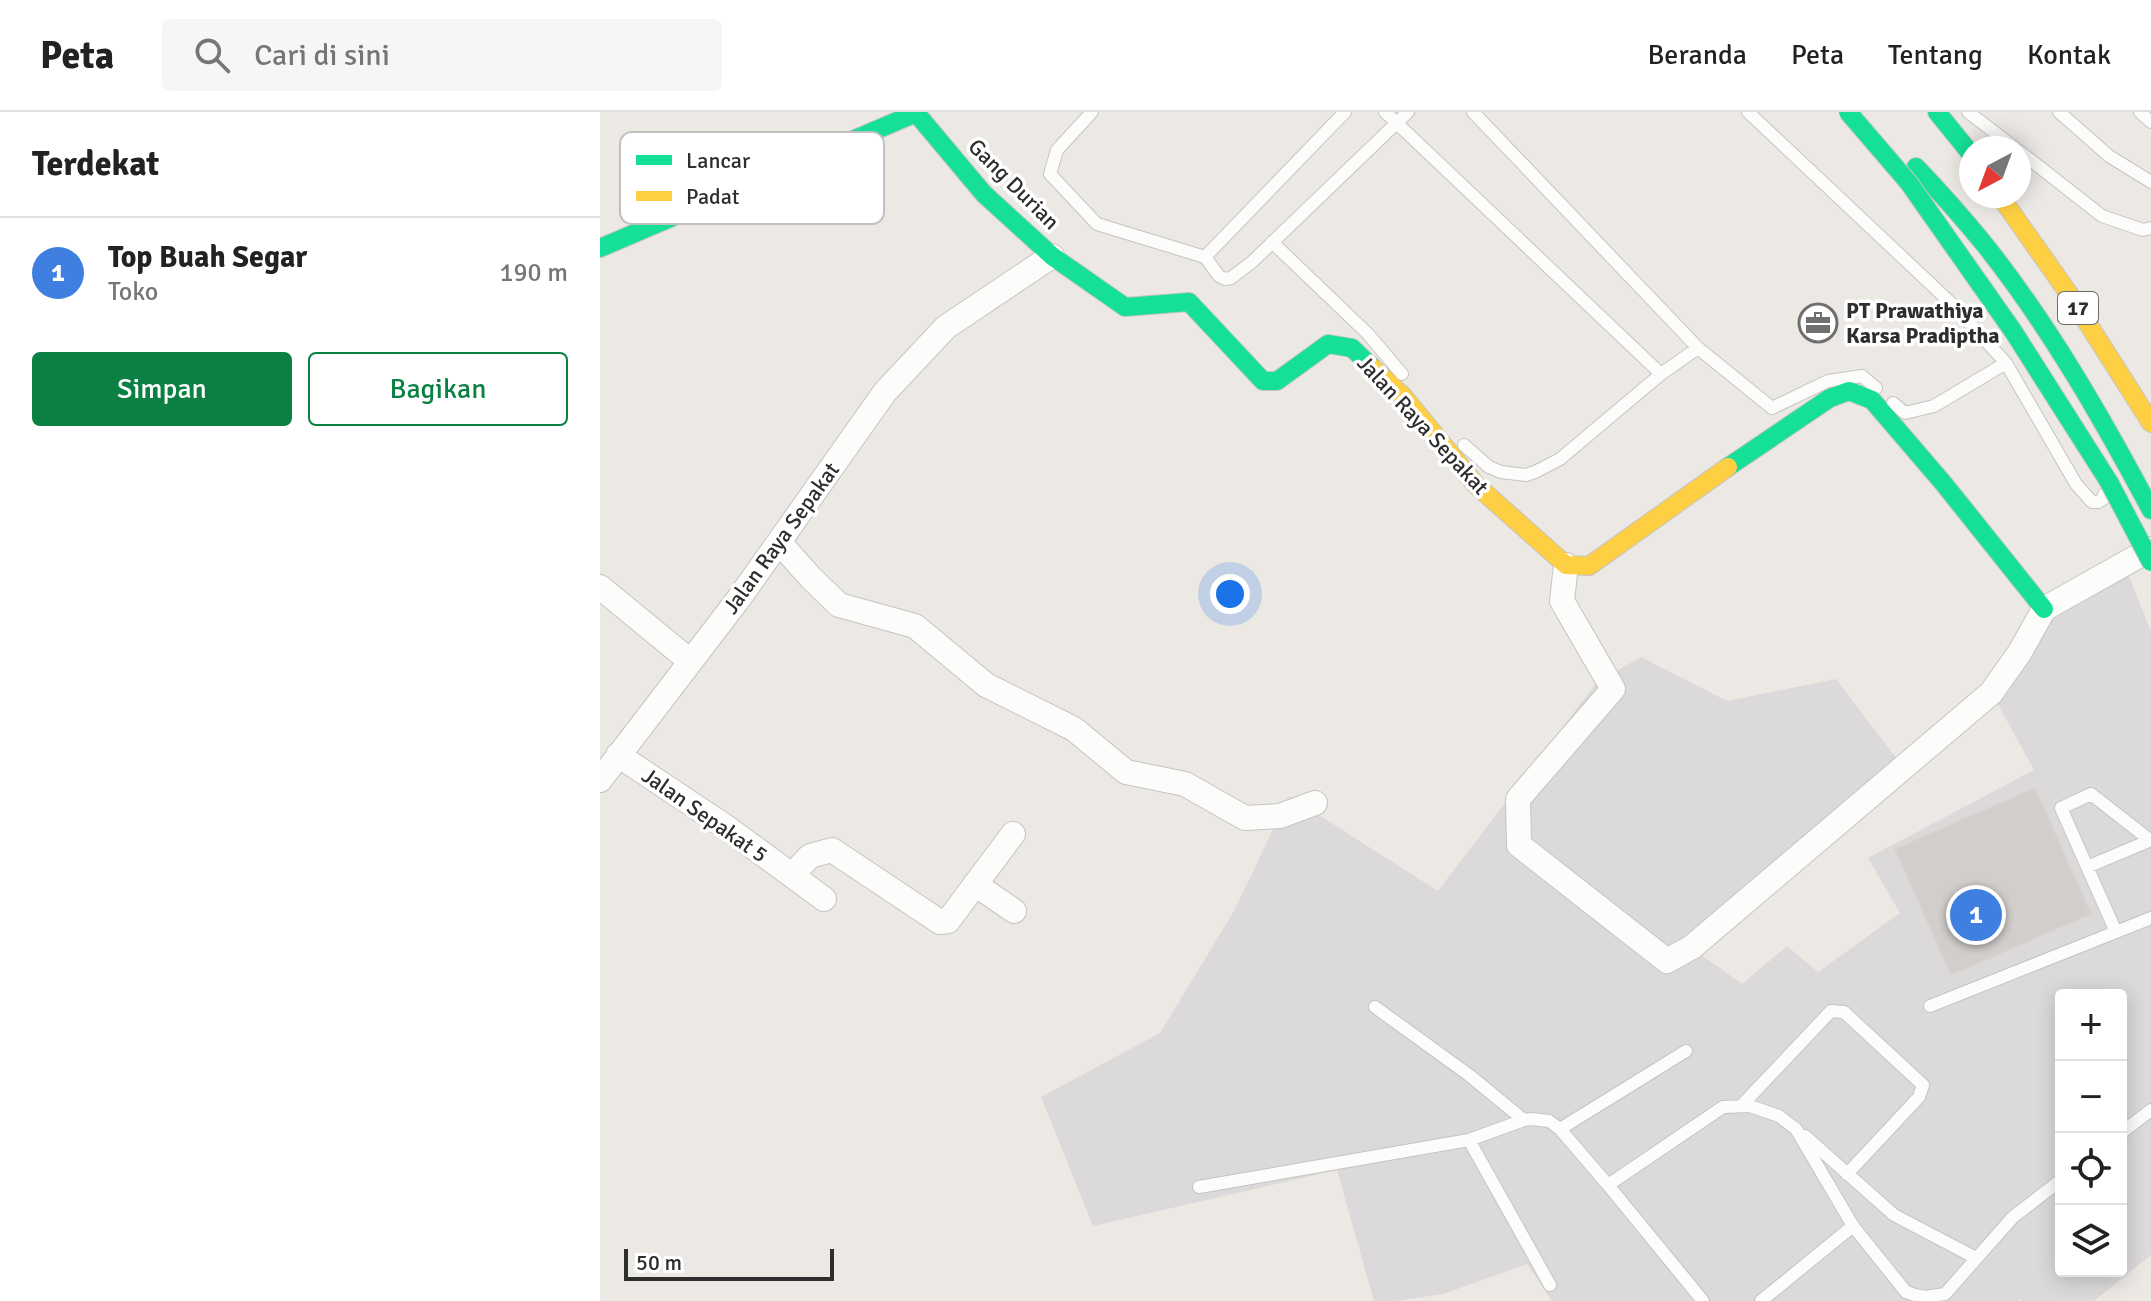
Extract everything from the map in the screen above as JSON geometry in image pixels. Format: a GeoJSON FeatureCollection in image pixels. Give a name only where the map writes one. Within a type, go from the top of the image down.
{"type":"FeatureCollection","features":[{"type":"Feature","properties":{"kind":"main road"},"geometry":{"type":"LineString","coordinates":[[1848,112],[1909,183],[2013,331],[2109,482],[2151,562]]}},
{"type":"Feature","properties":{"kind":"main road"},"geometry":{"type":"LineString","coordinates":[[1862,112],[1935,186],[2003,269],[2058,347],[2110,431],[2151,510]]}},
{"type":"Feature","properties":{"kind":"main road"},"geometry":{"type":"LineString","coordinates":[[1937,112],[1959,139]]}},
{"type":"Feature","properties":{"kind":"main road"},"geometry":{"type":"LineString","coordinates":[[1950,112],[1972,136]]}},
{"type":"Feature","properties":{"kind":"main road","name":"Gang Durian"},"geometry":{"type":"LineString","coordinates":[[872,132],[916,113],[984,194],[1052,256]]}},
{"type":"Feature","properties":{"kind":"main road","name":"17"},"geometry":{"type":"LineString","coordinates":[[2008,208],[2069,294],[2151,423]]}},
{"type":"Feature","properties":{"kind":"main road","name":"Gang Durian"},"geometry":{"type":"LineString","coordinates":[[600,248],[656,224]]}},
{"type":"Feature","properties":{"kind":"main road","name":"Jalan Raya Sepakat"},"geometry":{"type":"LineString","coordinates":[[1052,256],[1125,307],[1189,302],[1263,381],[1277,381],[1328,344],[1352,348],[1403,396],[1476,485],[1566,565]]}},
{"type":"Feature","properties":{"kind":"main road"},"geometry":{"type":"LineString","coordinates":[[1566,565],[1589,566],[1774,434],[1830,398],[1849,391],[1872,400],[2043,608]]}},
{"type":"Feature","properties":{"kind":"street","name":"Jalan Raya Sepakat"},"geometry":{"type":"LineString","coordinates":[[600,780],[740,597],[885,392],[946,327],[1052,256]]}},
{"type":"Feature","properties":{"kind":"street"},"geometry":{"type":"LineString","coordinates":[[779,542],[839,605],[915,626],[986,685],[1074,729],[1126,772],[1185,784],[1245,818],[1280,816],[1315,803]]}},
{"type":"Feature","properties":{"kind":"street"},"geometry":{"type":"LineString","coordinates":[[1566,565],[1562,601],[1613,689],[1518,799],[1519,845],[1669,961],[1692,947],[1991,693],[2020,652],[2043,608],[2151,549]]}},
{"type":"Feature","properties":{"kind":"street"},"geometry":{"type":"LineString","coordinates":[[600,587],[690,661]]}},
{"type":"Feature","properties":{"kind":"street","name":"Jalan Sepakat 5"},"geometry":{"type":"LineString","coordinates":[[618,755],[726,827],[824,899]]}},
{"type":"Feature","properties":{"kind":"street","name":"Jalan Sepakat 5"},"geometry":{"type":"LineString","coordinates":[[792,875],[810,856],[832,850],[940,922],[948,921],[1013,834]]}},
{"type":"Feature","properties":{"kind":"street"},"geometry":{"type":"LineString","coordinates":[[975,884],[1014,911]]}},
{"type":"Feature","properties":{"kind":"lane"},"geometry":{"type":"LineString","coordinates":[[1092,112],[1057,150],[1050,174],[1097,224],[1205,257],[1219,276],[1231,278],[1408,112]]}},
{"type":"Feature","properties":{"kind":"lane"},"geometry":{"type":"LineString","coordinates":[[1205,257],[1345,112]]}},
{"type":"Feature","properties":{"kind":"lane"},"geometry":{"type":"LineString","coordinates":[[1385,112],[1661,374]]}},
{"type":"Feature","properties":{"kind":"lane"},"geometry":{"type":"LineString","coordinates":[[1473,112],[1698,348],[1772,408],[1828,381],[1862,376],[1905,413],[1934,406],[2006,363]]}},
{"type":"Feature","properties":{"kind":"lane"},"geometry":{"type":"LineString","coordinates":[[1748,112],[1953,305],[2006,363],[2076,484],[2092,502],[2103,499],[2110,431]]}},
{"type":"Feature","properties":{"kind":"lane"},"geometry":{"type":"LineString","coordinates":[[1968,112],[1999,136]]}},
{"type":"Feature","properties":{"kind":"lane"},"geometry":{"type":"LineString","coordinates":[[2059,112],[2109,156],[2151,182]]}},
{"type":"Feature","properties":{"kind":"lane"},"geometry":{"type":"LineString","coordinates":[[2140,112],[2151,122]]}},
{"type":"Feature","properties":{"kind":"lane"},"geometry":{"type":"LineString","coordinates":[[2031,161],[2102,216],[2143,230],[2151,228]]}},
{"type":"Feature","properties":{"kind":"lane"},"geometry":{"type":"LineString","coordinates":[[1272,242],[1367,333],[1408,381]]}},
{"type":"Feature","properties":{"kind":"lane"},"geometry":{"type":"LineString","coordinates":[[1450,429],[1471,453],[1489,467],[1526,475],[1560,459],[1661,374],[1698,348]]}},
{"type":"Feature","properties":{"kind":"lane"},"geometry":{"type":"LineString","coordinates":[[2087,867],[2150,840],[2091,794],[2061,808],[2087,867],[2116,932]]}},
{"type":"Feature","properties":{"kind":"lane"},"geometry":{"type":"LineString","coordinates":[[1930,1006],[2151,918]]}},
{"type":"Feature","properties":{"kind":"lane"},"geometry":{"type":"LineString","coordinates":[[1375,1007],[1469,1075],[1524,1120]]}},
{"type":"Feature","properties":{"kind":"lane"},"geometry":{"type":"LineString","coordinates":[[1742,1105],[1831,1011],[1844,1012],[1923,1085],[1919,1097],[1847,1174]]}},
{"type":"Feature","properties":{"kind":"lane"},"geometry":{"type":"LineString","coordinates":[[1560,1129],[1686,1051]]}},
{"type":"Feature","properties":{"kind":"lane"},"geometry":{"type":"LineString","coordinates":[[1608,1185],[1723,1107],[1742,1105],[1779,1116],[1894,1215],[1976,1258]]}},
{"type":"Feature","properties":{"kind":"lane"},"geometry":{"type":"LineString","coordinates":[[2127,1128],[2151,1110]]}},
{"type":"Feature","properties":{"kind":"lane"},"geometry":{"type":"LineString","coordinates":[[1199,1187],[1469,1140],[1524,1120],[1549,1121],[1560,1129],[1608,1185],[1703,1301]]}},
{"type":"Feature","properties":{"kind":"lane"},"geometry":{"type":"LineString","coordinates":[[1796,1129],[1853,1226],[1906,1292],[1915,1295],[1945,1294],[2013,1217],[2055,1185]]}},
{"type":"Feature","properties":{"kind":"lane"},"geometry":{"type":"LineString","coordinates":[[1469,1140],[1550,1285]]}},
{"type":"Feature","properties":{"kind":"lane"},"geometry":{"type":"LineString","coordinates":[[1761,1301],[1853,1226]]}},
{"type":"Feature","properties":{"kind":"shaded area"},"geometry":{"type":"Polygon","coordinates":[[[2119,552],[2151,631],[2151,1255],[2127,1274],[2127,989],[2055,989],[2055,1277],[2124,1277],[2094,1301],[1552,1301],[1527,1264],[1443,1294],[1374,1301],[1337,1170],[1093,1226],[1041,1097],[1160,1033],[1234,911],[1289,796],[1438,891],[1597,682],[1641,657],[1727,701],[1836,679],[1906,771],[1689,946],[1742,984],[1787,946],[1818,972],[1900,913],[1868,858],[2034,770],[1988,686],[2053,592],[2119,552]]]}},
{"type":"Feature","properties":{"kind":"building"},"geometry":{"type":"Polygon","coordinates":[[[2035,788],[2091,914],[1951,975],[1895,849],[2035,788]]]}},
{"type":"Feature","properties":{"kind":"traffic: fast"},"geometry":{"type":"LineString","coordinates":[[1848,112],[1909,183],[2013,331],[2109,482],[2151,562]]}},
{"type":"Feature","properties":{"kind":"traffic: fast"},"geometry":{"type":"LineString","coordinates":[[1937,112],[1959,139]]}},
{"type":"Feature","properties":{"kind":"traffic: fast"},"geometry":{"type":"LineString","coordinates":[[872,132],[916,113],[984,194],[1052,256],[1125,307],[1189,302],[1263,381],[1277,381],[1328,344],[1352,348],[1373,368]]}},
{"type":"Feature","properties":{"kind":"traffic: fast"},"geometry":{"type":"LineString","coordinates":[[1916,167],[1985,245],[2031,308],[2094,407],[2151,510]]}},
{"type":"Feature","properties":{"kind":"traffic: fast"},"geometry":{"type":"LineString","coordinates":[[600,248],[656,224]]}},
{"type":"Feature","properties":{"kind":"traffic: fast"},"geometry":{"type":"LineString","coordinates":[[1728,467],[1830,398],[1849,391],[1872,400],[2044,609]]}},
{"type":"Feature","properties":{"kind":"traffic: slow"},"geometry":{"type":"LineString","coordinates":[[2008,208],[2069,294],[2151,423]]}},
{"type":"Feature","properties":{"kind":"traffic: slow"},"geometry":{"type":"LineString","coordinates":[[1373,368],[1403,396],[1476,485],[1566,565],[1589,566],[1728,467]]}},
{"type":"Feature","properties":{"kind":"place","name":"PT Prawathiya Karsa Pradiptha"},"geometry":{"type":"Point","coordinates":[1818,323]}},
{"type":"Feature","properties":{"kind":"place","name":"Top Buah Segar"},"geometry":{"type":"Point","coordinates":[1976,915]}}]}
